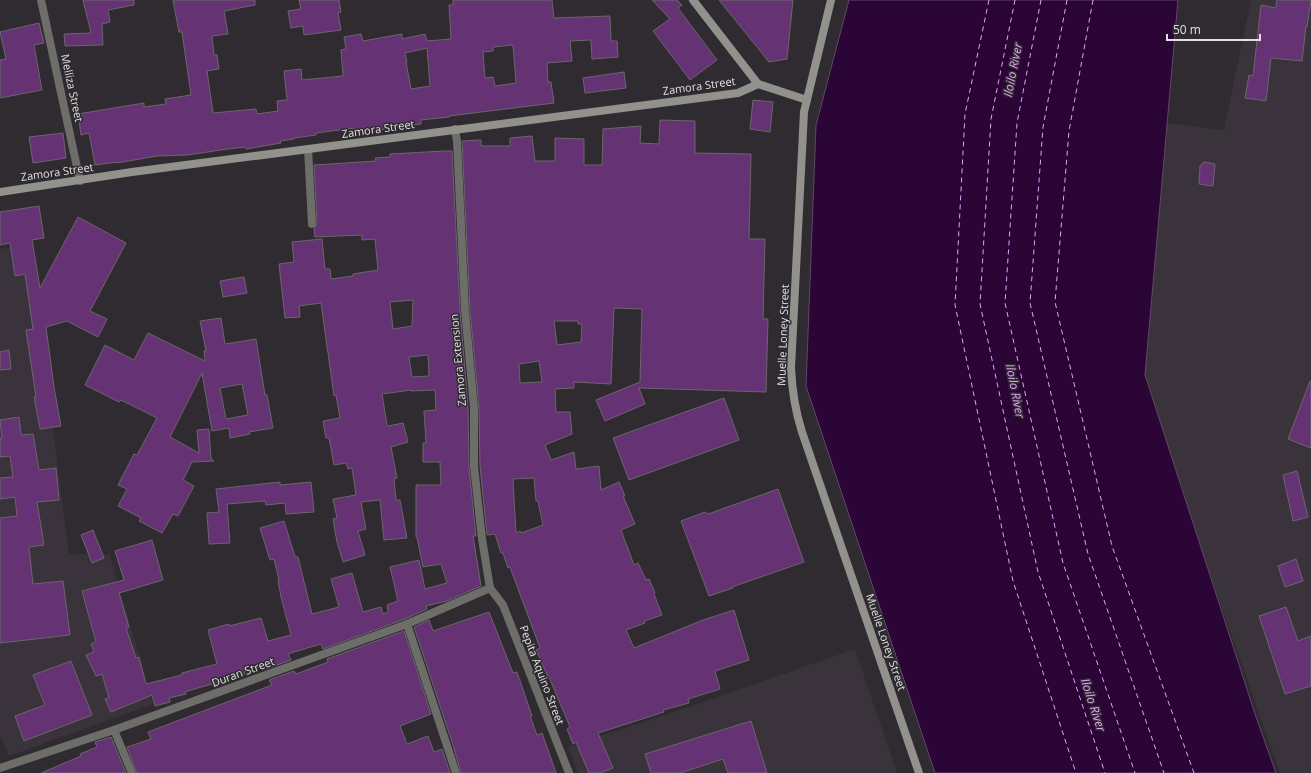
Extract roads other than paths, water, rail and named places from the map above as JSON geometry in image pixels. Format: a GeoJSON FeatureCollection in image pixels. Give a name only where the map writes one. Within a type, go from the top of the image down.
{"type":"FeatureCollection","features":[{"type":"Feature","properties":{"kind":"street","name":"Melliza Street"},"geometry":{"type":"LineString","coordinates":[[41,0],[80,181]]}},
{"type":"Feature","properties":{"kind":"street"},"geometry":{"type":"LineString","coordinates":[[693,0],[758,84],[807,100]]}},
{"type":"Feature","properties":{"kind":"street","name":"Muelle Loney Street"},"geometry":{"type":"LineString","coordinates":[[831,0],[804,112],[791,368],[792,392],[802,432],[919,773]]}},
{"type":"Feature","properties":{"kind":"street","name":"Zamora Street"},"geometry":{"type":"LineString","coordinates":[[0,192],[132,172],[738,93],[758,84]]}},
{"type":"Feature","properties":{"kind":"street","name":"Zamora Extension"},"geometry":{"type":"LineString","coordinates":[[455,129],[457,141],[465,310],[474,408],[474,466],[482,539],[490,588]]}},
{"type":"Feature","properties":{"kind":"street"},"geometry":{"type":"LineString","coordinates":[[308,150],[312,224]]}},
{"type":"Feature","properties":{"kind":"street","name":"Duran Street"},"geometry":{"type":"LineString","coordinates":[[0,768],[114,730],[407,624],[490,588]]}},
{"type":"Feature","properties":{"kind":"street","name":"Pepita Aquino Street"},"geometry":{"type":"LineString","coordinates":[[490,588],[503,605],[569,773]]}},
{"type":"Feature","properties":{"kind":"street"},"geometry":{"type":"LineString","coordinates":[[407,624],[456,773]]}},
{"type":"Feature","properties":{"kind":"street"},"geometry":{"type":"LineString","coordinates":[[114,730],[132,773]]}},
{"type":"Feature","properties":{"kind":"water","name":"Iloilo River"},"geometry":{"type":"Polygon","coordinates":[[[849,0],[1178,0],[1145,375],[1256,717],[1276,773],[935,773],[806,386],[816,125],[849,0]]]}}]}
